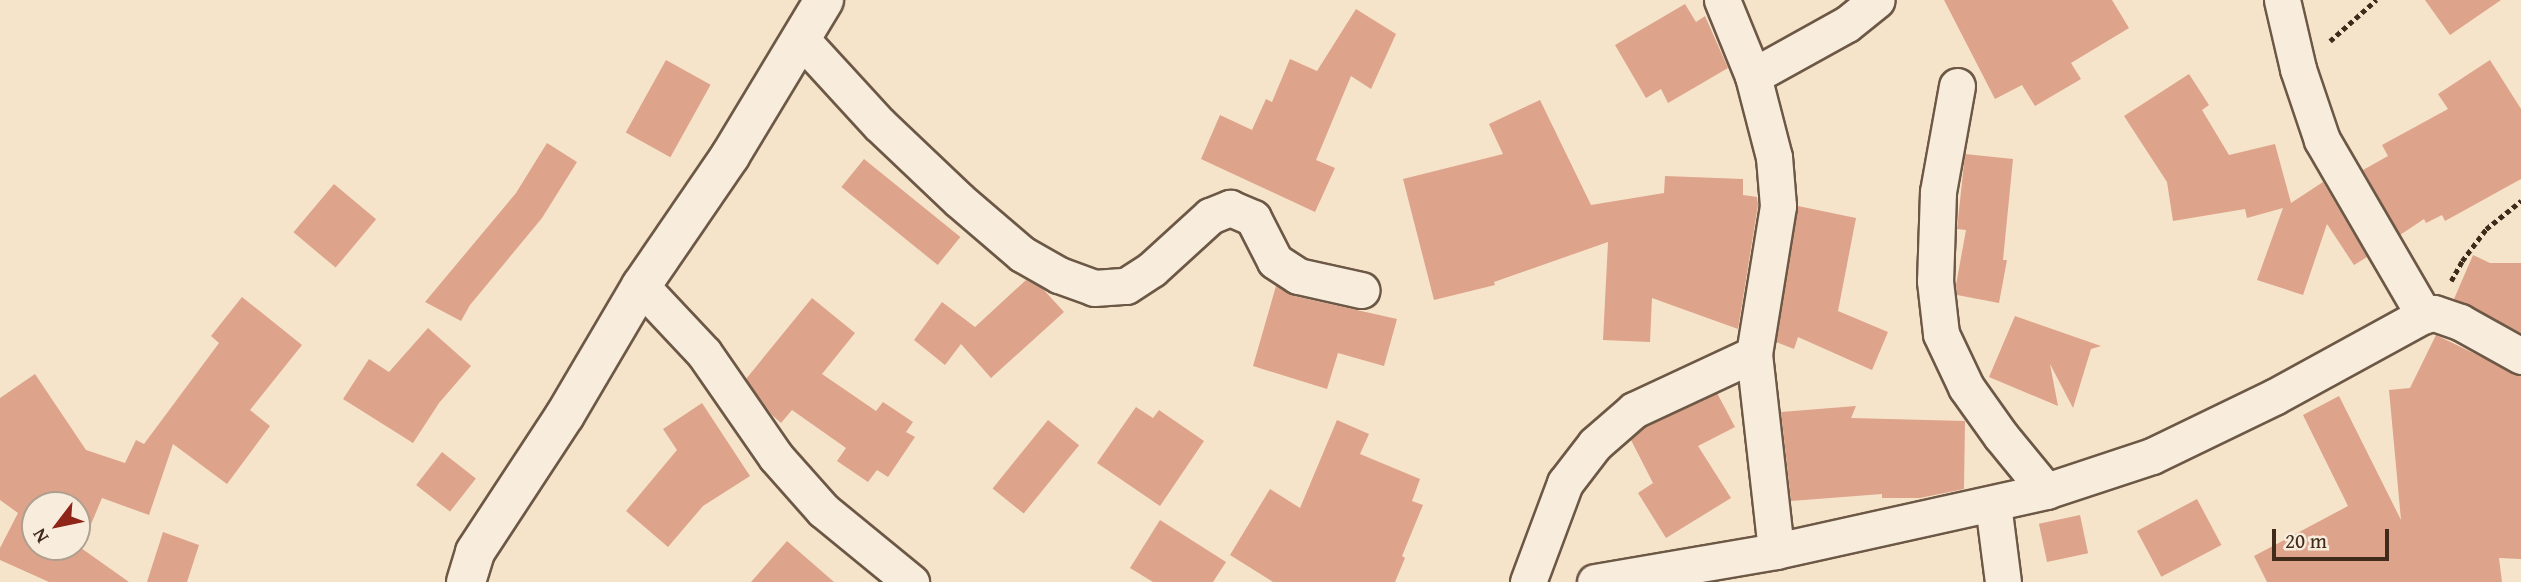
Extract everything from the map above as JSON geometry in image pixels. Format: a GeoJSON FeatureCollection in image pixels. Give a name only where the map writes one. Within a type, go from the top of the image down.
{"type":"FeatureCollection","features":[{"type":"Feature","properties":{"kind":"street"},"geometry":{"type":"LineString","coordinates":[[466,582],[475,552],[565,415],[641,286],[730,156],[824,0]]}},
{"type":"Feature","properties":{"kind":"street"},"geometry":{"type":"LineString","coordinates":[[1722,0],[1753,76],[1774,157],[1778,206],[1754,354],[1776,551]]}},
{"type":"Feature","properties":{"kind":"street"},"geometry":{"type":"LineString","coordinates":[[1753,76],[1847,24],[1877,0]]}},
{"type":"Feature","properties":{"kind":"street"},"geometry":{"type":"LineString","coordinates":[[2282,0],[2298,69],[2322,140],[2429,314]]}},
{"type":"Feature","properties":{"kind":"street"},"geometry":{"type":"LineString","coordinates":[[801,39],[879,124],[959,200],[1022,254],[1059,275],[1094,288],[1126,286],[1152,269],[1210,216],[1230,208],[1253,218],[1275,261],[1298,276],[1361,290]]}},
{"type":"Feature","properties":{"kind":"street"},"geometry":{"type":"LineString","coordinates":[[1957,86],[1938,192],[1935,281],[1941,334],[1966,387],[2001,436],[2046,491]]}},
{"type":"Feature","properties":{"kind":"street"},"geometry":{"type":"LineString","coordinates":[[641,286],[704,353],[776,457],[822,510],[911,582]]}},
{"type":"Feature","properties":{"kind":"street"},"geometry":{"type":"LineString","coordinates":[[1595,582],[1776,551],[2046,491],[2152,456],[2274,397],[2429,314],[2460,322],[2521,356]]}},
{"type":"Feature","properties":{"kind":"street"},"geometry":{"type":"LineString","coordinates":[[1528,582],[1565,483],[1595,444],[1634,410],[1754,354]]}},
{"type":"Feature","properties":{"kind":"street"},"geometry":{"type":"LineString","coordinates":[[1993,504],[2003,582]]}},
{"type":"Feature","properties":{"kind":"path"},"geometry":{"type":"LineString","coordinates":[[2298,69],[2376,0]]}},
{"type":"Feature","properties":{"kind":"path"},"geometry":{"type":"LineString","coordinates":[[2429,314],[2462,261],[2486,229],[2521,201]]}},
{"type":"Feature","properties":{"kind":"building"},"geometry":{"type":"Polygon","coordinates":[[[1944,0],[2112,0],[2129,28],[2071,63],[2081,79],[2035,106],[2022,85],[1995,99],[1944,0]]]}},
{"type":"Feature","properties":{"kind":"building"},"geometry":{"type":"Polygon","coordinates":[[[2425,0],[2501,0],[2450,35],[2425,0]]]}},
{"type":"Feature","properties":{"kind":"building"},"geometry":{"type":"Polygon","coordinates":[[[1685,4],[1696,22],[1705,16],[1728,68],[1668,103],[1661,89],[1646,98],[1615,45],[1685,4]]]}},
{"type":"Feature","properties":{"kind":"building"},"geometry":{"type":"Polygon","coordinates":[[[1356,9],[1396,34],[1371,89],[1351,76],[1316,160],[1335,168],[1315,212],[1201,159],[1220,115],[1252,130],[1266,99],[1272,102],[1290,59],[1317,71],[1356,9]]]}},
{"type":"Feature","properties":{"kind":"building"},"geometry":{"type":"Polygon","coordinates":[[[666,60],[711,85],[670,157],[626,133],[666,60]]]}},
{"type":"Feature","properties":{"kind":"building"},"geometry":{"type":"Polygon","coordinates":[[[2490,60],[2521,109],[2521,179],[2445,221],[2442,215],[2426,223],[2424,219],[2400,235],[2363,170],[2388,156],[2382,145],[2448,109],[2438,94],[2490,60]]]}},
{"type":"Feature","properties":{"kind":"building"},"geometry":{"type":"Polygon","coordinates":[[[2189,74],[2209,105],[2202,110],[2229,155],[2275,144],[2291,203],[2323,182],[2367,257],[2354,265],[2327,224],[2303,295],[2257,280],[2283,208],[2247,218],[2245,209],[2173,221],[2167,182],[2124,116],[2189,74]]]}},
{"type":"Feature","properties":{"kind":"building"},"geometry":{"type":"Polygon","coordinates":[[[1540,100],[1591,205],[1664,193],[1665,176],[1743,179],[1743,195],[1757,197],[1758,205],[1738,329],[1652,298],[1650,342],[1603,340],[1608,242],[1494,282],[1495,285],[1434,300],[1403,179],[1503,154],[1489,124],[1540,100]]]}},
{"type":"Feature","properties":{"kind":"building"},"geometry":{"type":"Polygon","coordinates":[[[547,143],[577,162],[542,218],[470,305],[461,321],[425,302],[516,193],[547,143]]]}},
{"type":"Feature","properties":{"kind":"building"},"geometry":{"type":"Polygon","coordinates":[[[1965,154],[2013,159],[2003,260],[2007,260],[1999,303],[1957,295],[1956,285],[1966,230],[1957,229],[1965,154]]]}},
{"type":"Feature","properties":{"kind":"building"},"geometry":{"type":"Polygon","coordinates":[[[864,159],[960,237],[938,265],[841,187],[864,159]]]}},
{"type":"Feature","properties":{"kind":"building"},"geometry":{"type":"Polygon","coordinates":[[[334,184],[376,219],[336,268],[294,232],[334,184]]]}},
{"type":"Feature","properties":{"kind":"building"},"geometry":{"type":"Polygon","coordinates":[[[1798,206],[1856,218],[1838,311],[1888,332],[1872,370],[1798,337],[1794,349],[1776,342],[1798,206]]]}},
{"type":"Feature","properties":{"kind":"building"},"geometry":{"type":"Polygon","coordinates":[[[2473,255],[2490,263],[2521,263],[2521,333],[2454,299],[2473,255]]]}},
{"type":"Feature","properties":{"kind":"building"},"geometry":{"type":"Polygon","coordinates":[[[1026,280],[1043,289],[1064,312],[991,378],[961,344],[945,365],[914,340],[942,302],[975,327],[1026,280]]]}},
{"type":"Feature","properties":{"kind":"building"},"geometry":{"type":"Polygon","coordinates":[[[1276,286],[1294,296],[1397,319],[1384,366],[1338,353],[1327,389],[1253,366],[1276,286]]]}},
{"type":"Feature","properties":{"kind":"building"},"geometry":{"type":"Polygon","coordinates":[[[242,297],[302,345],[250,410],[270,426],[227,484],[173,444],[149,515],[102,498],[91,524],[91,491],[21,491],[21,561],[91,561],[91,555],[129,582],[49,582],[0,560],[0,548],[18,513],[0,500],[0,398],[35,374],[86,450],[125,463],[136,440],[144,444],[219,343],[211,336],[242,297]]]}},
{"type":"Feature","properties":{"kind":"building"},"geometry":{"type":"Polygon","coordinates":[[[812,298],[855,333],[822,374],[876,411],[883,402],[913,422],[906,432],[915,437],[888,477],[877,470],[868,482],[837,461],[846,448],[792,410],[781,423],[746,379],[812,298]]]}},
{"type":"Feature","properties":{"kind":"building"},"geometry":{"type":"Polygon","coordinates":[[[2015,316],[2101,346],[2091,349],[2073,408],[2050,364],[2058,406],[1989,377],[2015,316]]]}},
{"type":"Feature","properties":{"kind":"building"},"geometry":{"type":"Polygon","coordinates":[[[428,328],[471,366],[439,403],[413,443],[343,399],[369,359],[389,372],[428,328]]]}},
{"type":"Feature","properties":{"kind":"building"},"geometry":{"type":"Polygon","coordinates":[[[2436,335],[2521,376],[2521,559],[2499,558],[2502,582],[2267,582],[2254,556],[2348,506],[2303,415],[2339,396],[2401,520],[2389,390],[2410,388],[2436,335]]]}},
{"type":"Feature","properties":{"kind":"building"},"geometry":{"type":"Polygon","coordinates":[[[1717,393],[1735,427],[1698,446],[1731,498],[1666,538],[1638,493],[1653,483],[1631,440],[1645,427],[1717,393]]]}},
{"type":"Feature","properties":{"kind":"building"},"geometry":{"type":"Polygon","coordinates":[[[702,403],[750,476],[703,506],[668,547],[626,511],[677,450],[663,429],[702,403]]]}},
{"type":"Feature","properties":{"kind":"building"},"geometry":{"type":"Polygon","coordinates":[[[1856,406],[1851,418],[1965,421],[1964,489],[1920,498],[1882,498],[1882,494],[1791,501],[1781,412],[1856,406]]]}},
{"type":"Feature","properties":{"kind":"building"},"geometry":{"type":"Polygon","coordinates":[[[1136,407],[1153,418],[1159,410],[1204,441],[1160,506],[1097,463],[1136,407]]]}},
{"type":"Feature","properties":{"kind":"building"},"geometry":{"type":"Polygon","coordinates":[[[1048,420],[1079,445],[1024,514],[993,488],[1048,420]]]}},
{"type":"Feature","properties":{"kind":"building"},"geometry":{"type":"Polygon","coordinates":[[[1337,420],[1369,434],[1360,454],[1420,479],[1412,501],[1423,505],[1402,556],[1405,558],[1395,582],[1273,582],[1230,555],[1270,489],[1300,508],[1337,420]]]}},
{"type":"Feature","properties":{"kind":"building"},"geometry":{"type":"Polygon","coordinates":[[[442,452],[476,478],[450,512],[416,485],[442,452]]]}},
{"type":"Feature","properties":{"kind":"building"},"geometry":{"type":"Polygon","coordinates":[[[2197,499],[2221,545],[2161,577],[2137,531],[2197,499]]]}},
{"type":"Feature","properties":{"kind":"building"},"geometry":{"type":"Polygon","coordinates":[[[2080,515],[2088,553],[2047,562],[2039,524],[2080,515]]]}},
{"type":"Feature","properties":{"kind":"building"},"geometry":{"type":"Polygon","coordinates":[[[1160,520],[1226,562],[1213,582],[1153,582],[1130,568],[1160,520]]]}},
{"type":"Feature","properties":{"kind":"building"},"geometry":{"type":"Polygon","coordinates":[[[163,532],[199,545],[187,582],[147,582],[163,532]]]}},
{"type":"Feature","properties":{"kind":"building"},"geometry":{"type":"Polygon","coordinates":[[[787,541],[834,582],[751,582],[787,541]]]}}]}
